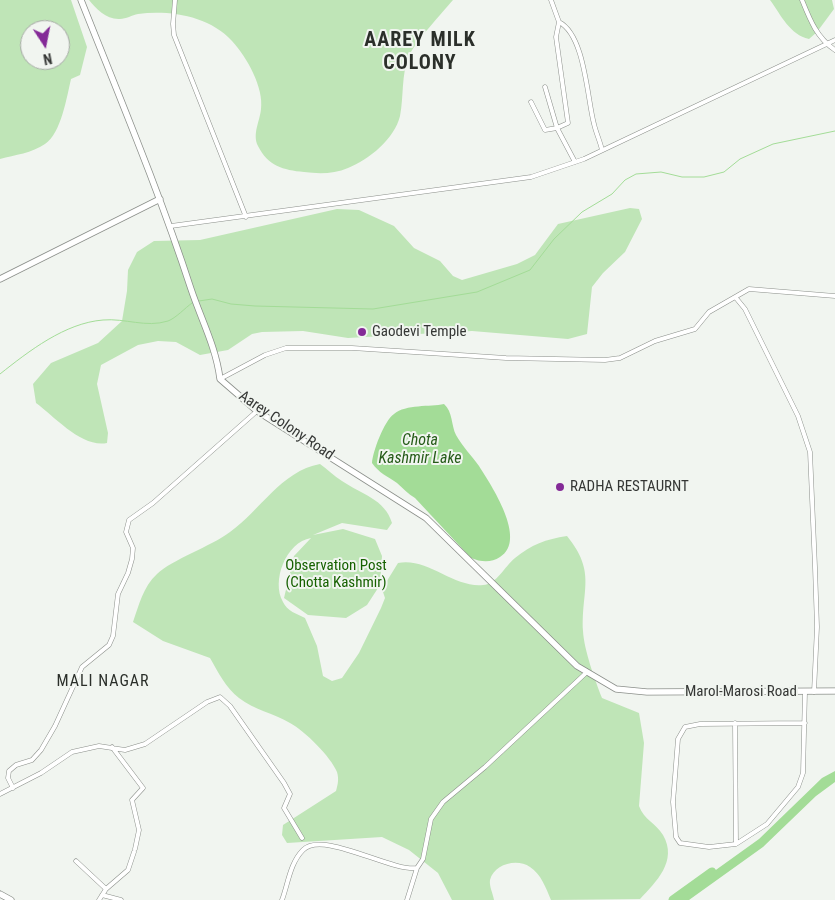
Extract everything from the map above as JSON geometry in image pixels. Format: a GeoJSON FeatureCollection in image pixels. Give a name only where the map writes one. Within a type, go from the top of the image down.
{"type":"FeatureCollection","features":[{"type":"Feature","properties":{"kind":"main road"},"geometry":{"type":"LineString","coordinates":[[80,0],[171,226],[192,292],[217,356],[220,379]]}},
{"type":"Feature","properties":{"kind":"main road"},"geometry":{"type":"LineString","coordinates":[[0,279],[160,199]]}},
{"type":"Feature","properties":{"kind":"main road","name":"Aarey Colony Road"},"geometry":{"type":"LineString","coordinates":[[220,379],[258,411],[426,518],[577,666],[616,689],[647,692]]}},
{"type":"Feature","properties":{"kind":"main road","name":"Marol-Marosi Road"},"geometry":{"type":"LineString","coordinates":[[647,692],[835,692]]}},
{"type":"Feature","properties":{"kind":"main road"},"geometry":{"type":"LineString","coordinates":[[0,894],[10,900]]}},
{"type":"Feature","properties":{"kind":"street"},"geometry":{"type":"LineString","coordinates":[[175,0],[174,35],[246,217]]}},
{"type":"Feature","properties":{"kind":"street"},"geometry":{"type":"LineString","coordinates":[[531,102],[545,130],[557,128],[568,123],[556,37],[559,22],[551,0]]}},
{"type":"Feature","properties":{"kind":"street"},"geometry":{"type":"LineString","coordinates":[[802,0],[812,24],[826,44],[835,50]]}},
{"type":"Feature","properties":{"kind":"street"},"geometry":{"type":"LineString","coordinates":[[559,22],[567,26],[576,43],[593,123],[602,150]]}},
{"type":"Feature","properties":{"kind":"street"},"geometry":{"type":"LineString","coordinates":[[171,226],[531,177],[575,162],[602,150],[835,40]]}},
{"type":"Feature","properties":{"kind":"street"},"geometry":{"type":"LineString","coordinates":[[545,86],[557,128],[575,162]]}},
{"type":"Feature","properties":{"kind":"street"},"geometry":{"type":"LineString","coordinates":[[220,379],[265,355],[286,348],[352,348],[506,358],[605,360],[620,358],[655,341],[694,330],[709,312],[749,289],[835,296]]}},
{"type":"Feature","properties":{"kind":"street"},"geometry":{"type":"LineString","coordinates":[[736,298],[745,310],[807,438],[812,478],[816,566],[817,627],[814,692]]}},
{"type":"Feature","properties":{"kind":"street"},"geometry":{"type":"LineString","coordinates":[[13,788],[8,778],[9,771],[16,765],[32,760],[41,750],[55,726],[82,667],[109,645],[113,636],[118,594],[132,559],[132,548],[126,532],[129,520],[153,503],[258,411]]}},
{"type":"Feature","properties":{"kind":"street"},"geometry":{"type":"LineString","coordinates":[[408,900],[422,859],[431,819],[443,802],[485,767],[587,672]]}},
{"type":"Feature","properties":{"kind":"street"},"geometry":{"type":"LineString","coordinates":[[804,723],[691,725],[680,732],[673,802],[676,838],[680,842],[709,847],[736,844],[767,824],[798,787],[803,773],[806,692]]}},
{"type":"Feature","properties":{"kind":"street"},"geometry":{"type":"LineString","coordinates":[[0,794],[41,773],[72,752],[99,746],[125,750],[145,744],[207,702],[220,698],[230,706],[284,782],[290,794],[284,808],[302,838]]}},
{"type":"Feature","properties":{"kind":"street"},"geometry":{"type":"LineString","coordinates":[[736,723],[736,844]]}},
{"type":"Feature","properties":{"kind":"street"},"geometry":{"type":"LineString","coordinates":[[99,900],[106,889],[128,870],[139,830],[132,800],[143,788],[112,747]]}},
{"type":"Feature","properties":{"kind":"street"},"geometry":{"type":"LineString","coordinates":[[282,900],[294,862],[302,851],[311,845],[359,852],[385,864],[408,869],[418,868]]}},
{"type":"Feature","properties":{"kind":"street"},"geometry":{"type":"LineString","coordinates":[[76,861],[106,889]]}},
{"type":"Feature","properties":{"kind":"street"},"geometry":{"type":"LineString","coordinates":[[102,895],[121,900]]}},
{"type":"Feature","properties":{"kind":"green space"},"geometry":{"type":"Polygon","coordinates":[[[0,0],[71,0],[87,47],[80,75],[71,79],[59,124],[51,139],[35,150],[0,159],[0,0]]]}},
{"type":"Feature","properties":{"kind":"green space"},"geometry":{"type":"Polygon","coordinates":[[[89,0],[453,0],[409,56],[406,63],[400,116],[387,140],[364,160],[348,168],[332,172],[310,173],[277,166],[262,153],[256,141],[261,101],[257,82],[243,55],[223,32],[201,20],[176,14],[150,13],[115,19],[102,13],[89,0]]]}},
{"type":"Feature","properties":{"kind":"green space"},"geometry":{"type":"Polygon","coordinates":[[[770,0],[832,0],[834,9],[817,32],[809,39],[802,37],[791,29],[770,0]]]}},
{"type":"Feature","properties":{"kind":"green space"},"geometry":{"type":"Polygon","coordinates":[[[630,208],[639,209],[642,219],[625,252],[603,273],[592,287],[587,334],[568,339],[472,331],[348,338],[303,331],[262,332],[252,334],[228,350],[200,355],[176,342],[158,341],[138,345],[101,365],[97,384],[108,433],[107,443],[88,441],[79,436],[36,403],[33,384],[51,363],[98,343],[122,321],[128,270],[137,252],[154,241],[200,240],[337,209],[359,210],[394,226],[414,248],[440,261],[453,276],[462,280],[517,264],[535,255],[558,224],[630,208]]]}},
{"type":"Feature","properties":{"kind":"green space","name":"Observation Post (Chotta Kashmir)"},"geometry":{"type":"Polygon","coordinates":[[[320,464],[349,486],[372,498],[384,508],[392,523],[387,530],[342,523],[313,535],[343,529],[375,539],[382,556],[380,585],[367,605],[346,618],[308,615],[284,598],[294,556],[311,538],[302,541],[294,547],[283,564],[279,584],[283,602],[290,610],[305,618],[317,646],[323,676],[332,681],[342,678],[359,653],[385,598],[382,589],[398,563],[409,562],[419,564],[462,582],[472,585],[483,585],[492,582],[515,558],[533,546],[567,536],[582,561],[585,572],[583,631],[590,665],[602,698],[639,713],[644,743],[639,806],[644,815],[663,835],[667,845],[667,862],[663,870],[640,899],[551,900],[543,882],[534,870],[525,864],[513,863],[501,866],[492,874],[490,882],[494,900],[452,900],[438,873],[409,850],[382,837],[287,843],[282,835],[283,825],[336,791],[338,775],[334,766],[317,745],[303,732],[284,720],[251,706],[234,694],[226,685],[210,658],[163,641],[133,622],[145,590],[157,574],[172,563],[230,532],[282,483],[306,468],[320,464]]]}},
{"type":"Feature","properties":{"kind":"water","name":"Chota Kashmir Lake"},"geometry":{"type":"Polygon","coordinates":[[[444,404],[449,411],[456,435],[491,486],[509,526],[510,538],[508,549],[500,557],[490,561],[471,558],[415,498],[380,472],[372,463],[374,451],[386,423],[394,414],[411,407],[444,404]]]}},
{"type":"Feature","properties":{"kind":"water"},"geometry":{"type":"Polygon","coordinates":[[[835,771],[835,782],[816,796],[763,847],[689,900],[674,900],[759,839],[822,778],[835,771]]]}},
{"type":"Feature","properties":{"kind":"waterway"},"geometry":{"type":"LineString","coordinates":[[199,301],[212,299],[231,304],[255,306],[373,309],[477,292],[530,270],[554,239],[582,212],[612,194],[625,180],[636,174],[661,172],[682,177],[704,177],[724,172],[740,159],[773,144],[835,131]]}},
{"type":"Feature","properties":{"kind":"waterway"},"geometry":{"type":"LineString","coordinates":[[0,374],[35,348],[75,326],[103,320],[160,323],[171,320],[192,303]]}},
{"type":"Feature","properties":{"kind":"waterway"},"geometry":{"type":"LineString","coordinates":[[673,900],[712,872]]}},
{"type":"Feature","properties":{"kind":"place","name":"Gaodevi Temple"},"geometry":{"type":"Point","coordinates":[362,332]}},
{"type":"Feature","properties":{"kind":"place","name":"RADHA RESTAURNT"},"geometry":{"type":"Point","coordinates":[560,487]}},
{"type":"Feature","properties":{"kind":"district","name":"AAREY MILK COLONY"},"geometry":{"type":"Point","coordinates":[420,52]}},
{"type":"Feature","properties":{"kind":"district","name":"MALI NAGAR"},"geometry":{"type":"Point","coordinates":[103,682]}}]}
